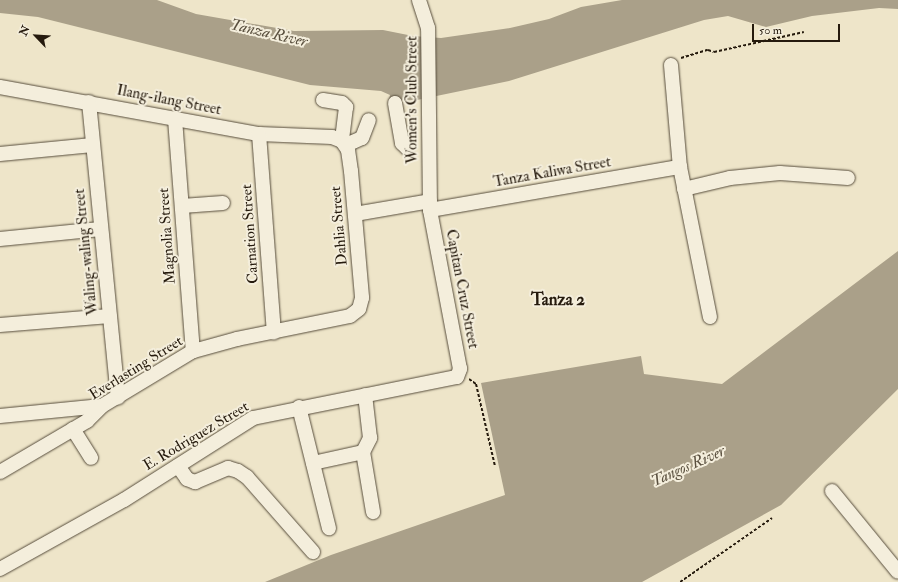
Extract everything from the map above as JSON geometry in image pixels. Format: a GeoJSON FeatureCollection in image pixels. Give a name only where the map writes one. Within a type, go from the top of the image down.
{"type":"FeatureCollection","features":[{"type":"Feature","properties":{"kind":"street","name":"Women's Club Street"},"geometry":{"type":"LineString","coordinates":[[420,4],[428,28],[430,206]]}},
{"type":"Feature","properties":{"kind":"street"},"geometry":{"type":"LineString","coordinates":[[671,65],[680,167],[710,317]]}},
{"type":"Feature","properties":{"kind":"street","name":"Ilang-ilang Street"},"geometry":{"type":"LineString","coordinates":[[0,87],[90,102],[260,134],[340,141]]}},
{"type":"Feature","properties":{"kind":"street","name":"Dahlia Street"},"geometry":{"type":"LineString","coordinates":[[323,100],[342,103],[346,107],[340,141],[355,214],[362,298],[358,309],[350,316]]}},
{"type":"Feature","properties":{"kind":"street","name":"Waling-waling Street"},"geometry":{"type":"LineString","coordinates":[[90,102],[118,398]]}},
{"type":"Feature","properties":{"kind":"street"},"geometry":{"type":"LineString","coordinates":[[395,103],[402,143],[407,148]]}},
{"type":"Feature","properties":{"kind":"street","name":"Magnolia Street"},"geometry":{"type":"LineString","coordinates":[[175,119],[193,351]]}},
{"type":"Feature","properties":{"kind":"street"},"geometry":{"type":"LineString","coordinates":[[340,141],[362,138],[369,120]]}},
{"type":"Feature","properties":{"kind":"street","name":"Carnation Street"},"geometry":{"type":"LineString","coordinates":[[260,134],[274,332]]}},
{"type":"Feature","properties":{"kind":"street"},"geometry":{"type":"LineString","coordinates":[[0,154],[93,146]]}},
{"type":"Feature","properties":{"kind":"street","name":"Tanza Kaliwa Street"},"geometry":{"type":"LineString","coordinates":[[355,214],[430,206],[680,167]]}},
{"type":"Feature","properties":{"kind":"street"},"geometry":{"type":"LineString","coordinates":[[684,189],[730,178],[780,173],[848,178]]}},
{"type":"Feature","properties":{"kind":"street"},"geometry":{"type":"LineString","coordinates":[[182,206],[223,203]]}},
{"type":"Feature","properties":{"kind":"street","name":"Capitan Cruz Street"},"geometry":{"type":"LineString","coordinates":[[430,206],[460,369],[455,376]]}},
{"type":"Feature","properties":{"kind":"street"},"geometry":{"type":"LineString","coordinates":[[0,239],[101,229]]}},
{"type":"Feature","properties":{"kind":"street"},"geometry":{"type":"LineString","coordinates":[[0,325],[110,316]]}},
{"type":"Feature","properties":{"kind":"street","name":"Everlasting Street"},"geometry":{"type":"LineString","coordinates":[[0,472],[73,429],[102,406],[118,398],[193,351],[350,316]]}},
{"type":"Feature","properties":{"kind":"street","name":"E. Rodriguez Street"},"geometry":{"type":"LineString","coordinates":[[0,569],[124,500],[254,418],[299,407],[455,376]]}},
{"type":"Feature","properties":{"kind":"street"},"geometry":{"type":"LineString","coordinates":[[365,395],[370,438],[363,452],[373,512]]}},
{"type":"Feature","properties":{"kind":"street"},"geometry":{"type":"LineString","coordinates":[[0,416],[102,406]]}},
{"type":"Feature","properties":{"kind":"street"},"geometry":{"type":"LineString","coordinates":[[299,407],[329,528]]}},
{"type":"Feature","properties":{"kind":"street"},"geometry":{"type":"LineString","coordinates":[[73,429],[92,458]]}},
{"type":"Feature","properties":{"kind":"street"},"geometry":{"type":"LineString","coordinates":[[313,463],[363,452]]}},
{"type":"Feature","properties":{"kind":"street"},"geometry":{"type":"LineString","coordinates":[[178,466],[187,478],[195,482],[228,468],[238,471],[247,477],[313,552]]}},
{"type":"Feature","properties":{"kind":"street"},"geometry":{"type":"LineString","coordinates":[[832,491],[898,572]]}},
{"type":"Feature","properties":{"kind":"path"},"geometry":{"type":"LineString","coordinates":[[671,65],[693,54],[708,50],[714,52],[804,32]]}},
{"type":"Feature","properties":{"kind":"path"},"geometry":{"type":"LineString","coordinates":[[455,376],[476,384],[495,466]]}},
{"type":"Feature","properties":{"kind":"path"},"geometry":{"type":"LineString","coordinates":[[680,582],[772,518]]}},
{"type":"Feature","properties":{"kind":"water","name":"Tanza River"},"geometry":{"type":"Polygon","coordinates":[[[0,0],[157,0],[196,14],[294,31],[383,30],[413,36],[441,38],[510,28],[549,19],[581,7],[622,0],[898,0],[898,9],[879,8],[812,16],[766,27],[728,16],[704,20],[509,81],[417,100],[395,101],[389,100],[390,95],[381,91],[310,85],[38,17],[0,13],[0,0]]]}},
{"type":"Feature","properties":{"kind":"water","name":"Tangos River"},"geometry":{"type":"Polygon","coordinates":[[[898,251],[898,389],[781,505],[642,582],[265,582],[331,555],[505,495],[481,383],[641,356],[644,374],[722,384],[898,251]]]}},
{"type":"Feature","properties":{"kind":"district","name":"Tanza 2"},"geometry":{"type":"Point","coordinates":[558,300]}}]}
